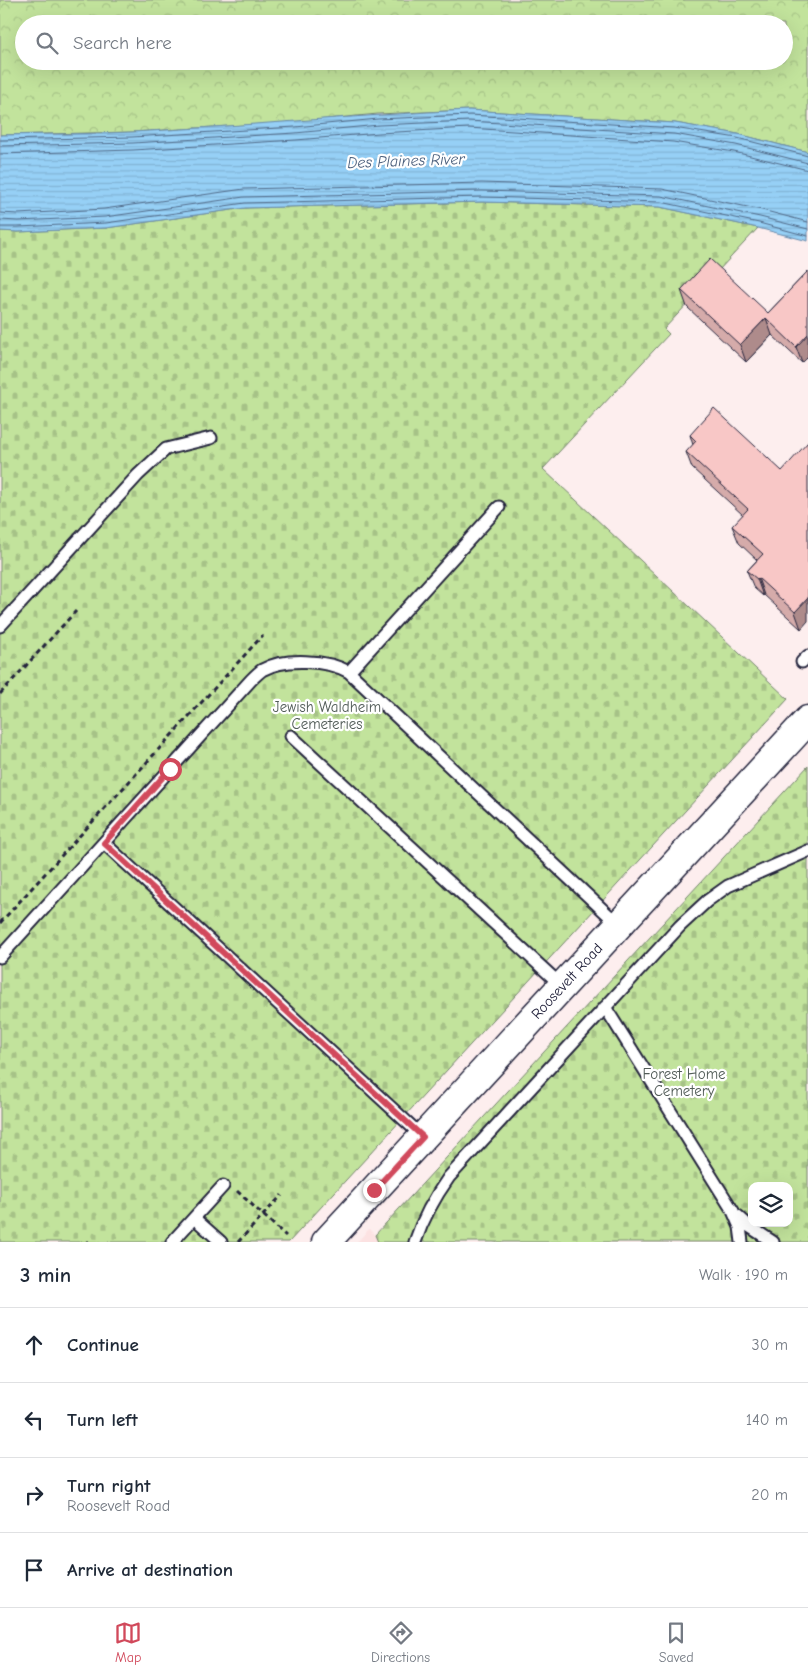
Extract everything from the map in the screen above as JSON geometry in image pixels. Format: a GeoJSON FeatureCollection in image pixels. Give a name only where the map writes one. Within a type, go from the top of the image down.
{"type":"FeatureCollection","features":[{"type":"Feature","properties":{"kind":"main road","name":"Roosevelt Road"},"geometry":{"type":"LineString","coordinates":[[326,1242],[808,720]]}},
{"type":"Feature","properties":{"kind":"lane"},"geometry":{"type":"LineString","coordinates":[[0,626],[138,475],[166,449],[212,438]]}},
{"type":"Feature","properties":{"kind":"lane"},"geometry":{"type":"LineString","coordinates":[[349,672],[499,507]]}},
{"type":"Feature","properties":{"kind":"lane"},"geometry":{"type":"LineString","coordinates":[[0,957],[261,671],[270,667],[302,662],[320,662],[349,672],[619,925]]}},
{"type":"Feature","properties":{"kind":"lane"},"geometry":{"type":"LineString","coordinates":[[291,736],[562,986]]}},
{"type":"Feature","properties":{"kind":"lane"},"geometry":{"type":"LineString","coordinates":[[104,843],[423,1137]]}},
{"type":"Feature","properties":{"kind":"lane"},"geometry":{"type":"LineString","coordinates":[[415,1242],[434,1198],[448,1177],[680,926],[707,901],[728,886],[808,851]]}},
{"type":"Feature","properties":{"kind":"lane"},"geometry":{"type":"LineString","coordinates":[[604,1007],[733,1211],[740,1226],[742,1242]]}},
{"type":"Feature","properties":{"kind":"lane"},"geometry":{"type":"LineString","coordinates":[[172,1242],[222,1186]]}},
{"type":"Feature","properties":{"kind":"lane"},"geometry":{"type":"LineString","coordinates":[[733,1211],[750,1227],[773,1242]]}},
{"type":"Feature","properties":{"kind":"lane"},"geometry":{"type":"LineString","coordinates":[[194,1218],[221,1242]]}},
{"type":"Feature","properties":{"kind":"path"},"geometry":{"type":"LineString","coordinates":[[0,694],[76,611]]}},
{"type":"Feature","properties":{"kind":"path"},"geometry":{"type":"LineString","coordinates":[[0,923],[263,635]]}},
{"type":"Feature","properties":{"kind":"path"},"geometry":{"type":"LineString","coordinates":[[222,1186],[234,1189],[286,1236]]}},
{"type":"Feature","properties":{"kind":"path"},"geometry":{"type":"LineString","coordinates":[[238,1242],[282,1195]]}},
{"type":"Feature","properties":{"kind":"shaded area"},"geometry":{"type":"Polygon","coordinates":[[[369,1229],[375,1235],[378,1242],[357,1242],[369,1229]]]}},
{"type":"Feature","properties":{"kind":"green space"},"geometry":{"type":"Polygon","coordinates":[[[0,0],[808,0],[808,152],[738,134],[675,123],[469,110],[378,114],[295,122],[132,132],[0,135],[0,0]]]}},
{"type":"Feature","properties":{"kind":"green space","name":"Jewish Waldheim Cemeteries"},"geometry":{"type":"Polygon","coordinates":[[[482,202],[660,207],[758,228],[664,329],[669,334],[543,469],[788,699],[289,1242],[0,1242],[0,231],[18,232],[106,228],[245,208],[482,202]]]}},
{"type":"Feature","properties":{"kind":"green space","name":"Forest Home Cemetery"},"geometry":{"type":"Polygon","coordinates":[[[808,766],[808,1242],[378,1242],[375,1235],[808,766]]]}},
{"type":"Feature","properties":{"kind":"water","name":"Des Plaines River"},"geometry":{"type":"Polygon","coordinates":[[[469,110],[675,123],[738,134],[808,152],[808,241],[660,207],[482,202],[245,208],[106,228],[18,232],[0,231],[0,135],[133,132],[469,110]]]}},
{"type":"Feature","properties":{"kind":"building"},"geometry":{"type":"Polygon","coordinates":[[[710,259],[768,313],[808,271],[808,334],[796,347],[766,318],[740,345],[681,290],[710,259]]]}},
{"type":"Feature","properties":{"kind":"building"},"geometry":{"type":"Polygon","coordinates":[[[714,408],[782,471],[808,442],[808,598],[795,612],[758,578],[747,571],[763,554],[732,526],[748,509],[686,452],[696,441],[690,435],[714,408]]]}},
{"type":"Feature","properties":{"kind":"route"},"geometry":{"type":"LineString","coordinates":[[170,769],[104,843],[423,1137],[374,1190]]}}]}
